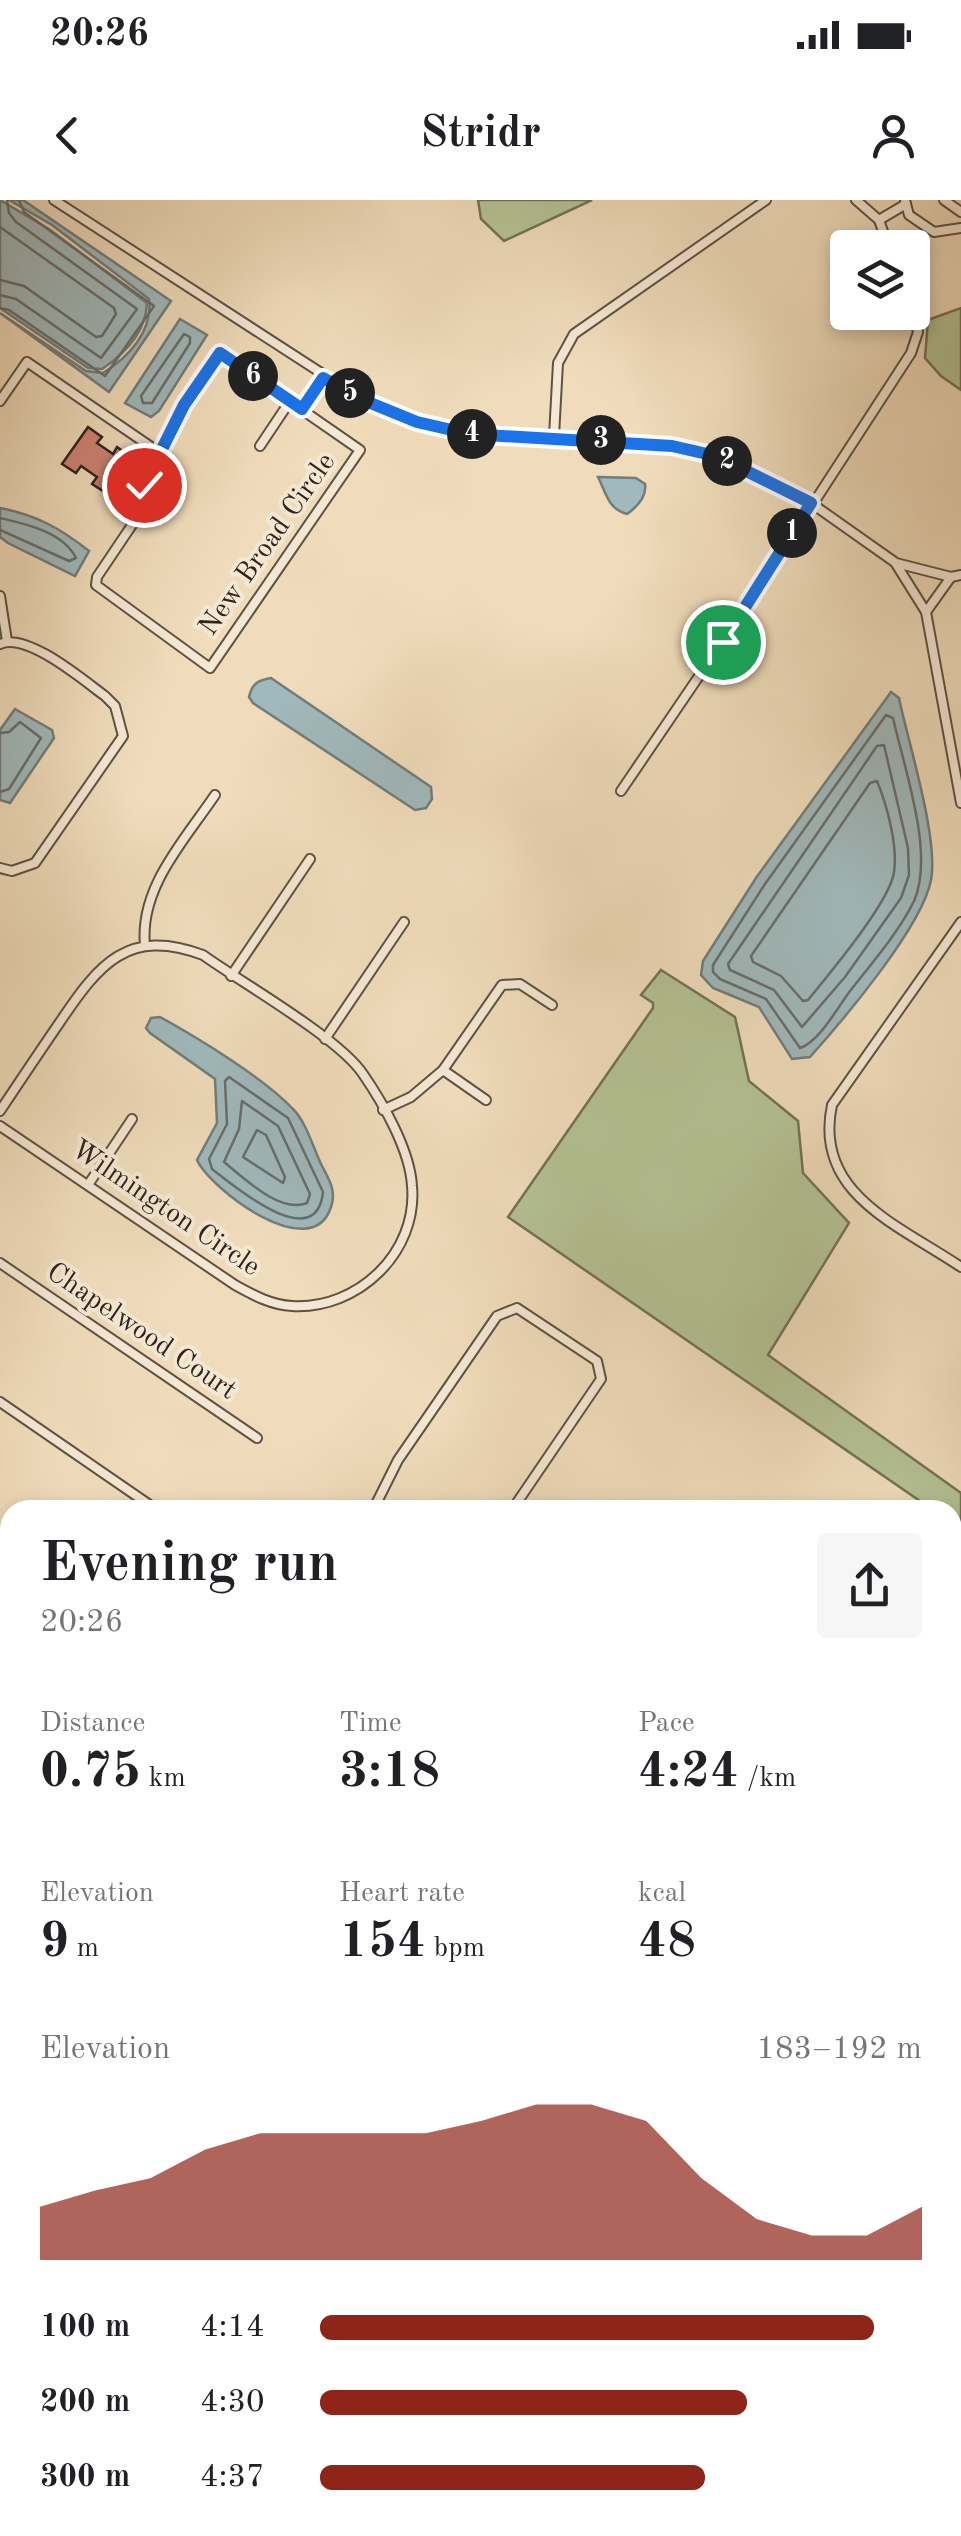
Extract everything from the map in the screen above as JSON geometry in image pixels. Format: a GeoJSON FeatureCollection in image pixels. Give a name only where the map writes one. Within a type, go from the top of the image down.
{"type":"FeatureCollection","features":[{"type":"Feature","properties":{"kind":"street"},"geometry":{"type":"LineString","coordinates":[[54,200],[64,202],[323,378],[417,422],[469,434],[554,436],[672,446],[716,456],[811,503],[896,564],[926,612],[961,803]]}},
{"type":"Feature","properties":{"kind":"street"},"geometry":{"type":"LineString","coordinates":[[554,436],[558,363],[574,334],[766,200]]}},
{"type":"Feature","properties":{"kind":"street"},"geometry":{"type":"LineString","coordinates":[[856,200],[879,220],[883,230]]}},
{"type":"Feature","properties":{"kind":"street"},"geometry":{"type":"LineString","coordinates":[[944,200],[961,212]]}},
{"type":"Feature","properties":{"kind":"street"},"geometry":{"type":"LineString","coordinates":[[879,220],[906,202],[909,215],[934,232],[961,228]]}},
{"type":"Feature","properties":{"kind":"street"},"geometry":{"type":"LineString","coordinates":[[621,791],[911,353],[917,330]]}},
{"type":"Feature","properties":{"kind":"street","name":"New Broad Circle"},"geometry":{"type":"LineString","coordinates":[[220,353],[290,401],[360,450],[210,668],[96,585],[97,577],[136,520],[144,485],[184,405],[220,353]]}},
{"type":"Feature","properties":{"kind":"street"},"geometry":{"type":"LineString","coordinates":[[0,401],[27,362],[160,454]]}},
{"type":"Feature","properties":{"kind":"street"},"geometry":{"type":"LineString","coordinates":[[302,409],[323,378]]}},
{"type":"Feature","properties":{"kind":"street"},"geometry":{"type":"LineString","coordinates":[[260,446],[290,401]]}},
{"type":"Feature","properties":{"kind":"street"},"geometry":{"type":"LineString","coordinates":[[896,564],[956,576],[926,612]]}},
{"type":"Feature","properties":{"kind":"street"},"geometry":{"type":"LineString","coordinates":[[0,596],[4,642],[32,647],[105,696],[115,706],[123,736],[35,863],[12,870],[0,868]]}},
{"type":"Feature","properties":{"kind":"street"},"geometry":{"type":"LineString","coordinates":[[0,1111],[98,968],[128,950],[145,946],[143,927],[150,896],[215,796]]}},
{"type":"Feature","properties":{"kind":"street"},"geometry":{"type":"LineString","coordinates":[[231,976],[310,859]]}},
{"type":"Feature","properties":{"kind":"street"},"geometry":{"type":"LineString","coordinates":[[325,1039],[404,922]]}},
{"type":"Feature","properties":{"kind":"street"},"geometry":{"type":"LineString","coordinates":[[961,922],[832,1105],[828,1127],[829,1155],[857,1196],[961,1267]]}},
{"type":"Feature","properties":{"kind":"street","name":"Wilmington Circle"},"geometry":{"type":"LineString","coordinates":[[0,1126],[254,1296],[294,1307],[322,1304],[360,1289],[393,1257],[412,1208],[412,1182],[406,1158],[357,1065],[202,955],[183,948],[145,946]]}},
{"type":"Feature","properties":{"kind":"street"},"geometry":{"type":"LineString","coordinates":[[383,1110],[410,1097],[442,1070],[502,985],[520,984],[552,1005]]}},
{"type":"Feature","properties":{"kind":"street"},"geometry":{"type":"LineString","coordinates":[[442,1070],[486,1100]]}},
{"type":"Feature","properties":{"kind":"street"},"geometry":{"type":"LineString","coordinates":[[88,1185],[132,1119]]}},
{"type":"Feature","properties":{"kind":"street","name":"Chapelwood Court"},"geometry":{"type":"LineString","coordinates":[[0,1263],[257,1438]]}},
{"type":"Feature","properties":{"kind":"street"},"geometry":{"type":"LineString","coordinates":[[378,1500],[398,1460],[497,1316],[517,1308],[597,1361],[601,1379],[519,1500]]}},
{"type":"Feature","properties":{"kind":"street"},"geometry":{"type":"LineString","coordinates":[[0,1402],[142,1500]]}},
{"type":"Feature","properties":{"kind":"green space"},"geometry":{"type":"Polygon","coordinates":[[[478,200],[592,200],[504,241],[481,219],[478,200]]]}},
{"type":"Feature","properties":{"kind":"green space"},"geometry":{"type":"Polygon","coordinates":[[[961,308],[961,390],[925,358],[930,319],[961,308]]]}},
{"type":"Feature","properties":{"kind":"green space"},"geometry":{"type":"Polygon","coordinates":[[[661,970],[735,1017],[749,1081],[798,1121],[803,1173],[849,1223],[768,1355],[961,1493],[961,1500],[918,1500],[508,1217],[653,1008],[653,1003],[641,995],[661,970]]]}},
{"type":"Feature","properties":{"kind":"water"},"geometry":{"type":"Polygon","coordinates":[[[0,200],[49,229],[147,303],[143,323],[133,340],[102,369],[88,368],[0,308],[0,200]]]}},
{"type":"Feature","properties":{"kind":"water"},"geometry":{"type":"Polygon","coordinates":[[[9,200],[23,200],[171,301],[109,392],[0,313],[86,371],[103,373],[137,342],[147,322],[149,299],[52,225],[9,200]]]}},
{"type":"Feature","properties":{"kind":"water"},"geometry":{"type":"Polygon","coordinates":[[[180,319],[207,335],[159,411],[151,417],[125,403],[180,319]]]}},
{"type":"Feature","properties":{"kind":"water"},"geometry":{"type":"Polygon","coordinates":[[[598,477],[636,478],[645,484],[643,497],[627,514],[621,512],[608,500],[598,477]]]}},
{"type":"Feature","properties":{"kind":"water"},"geometry":{"type":"Polygon","coordinates":[[[0,508],[47,524],[89,551],[75,576],[0,537],[0,508]]]}},
{"type":"Feature","properties":{"kind":"water"},"geometry":{"type":"Polygon","coordinates":[[[271,678],[431,787],[432,799],[426,808],[415,810],[253,703],[249,697],[254,685],[271,678]]]}},
{"type":"Feature","properties":{"kind":"water"},"geometry":{"type":"Polygon","coordinates":[[[891,692],[899,698],[921,790],[931,840],[931,880],[913,922],[861,997],[810,1057],[792,1059],[759,1007],[713,988],[701,975],[703,961],[756,878],[891,692]]]}},
{"type":"Feature","properties":{"kind":"water"},"geometry":{"type":"Polygon","coordinates":[[[15,709],[52,730],[54,738],[10,803],[0,800],[0,730],[15,709]]]}},
{"type":"Feature","properties":{"kind":"water"},"geometry":{"type":"Polygon","coordinates":[[[160,1017],[248,1072],[298,1114],[332,1190],[331,1207],[320,1223],[304,1229],[262,1217],[206,1173],[197,1160],[217,1123],[215,1079],[150,1033],[146,1028],[151,1018],[160,1017]]]}},
{"type":"Feature","properties":{"kind":"building"},"geometry":{"type":"Polygon","coordinates":[[[88,427],[102,437],[97,443],[113,454],[117,447],[131,457],[106,493],[92,484],[97,477],[81,466],[76,473],[62,464],[88,427]]]}},
{"type":"Feature","properties":{"kind":"route"},"geometry":{"type":"LineString","coordinates":[[144,485],[184,405],[220,353],[302,409],[323,378],[417,422],[469,434],[554,436],[672,446],[716,456],[811,503],[723,642]]}}]}
